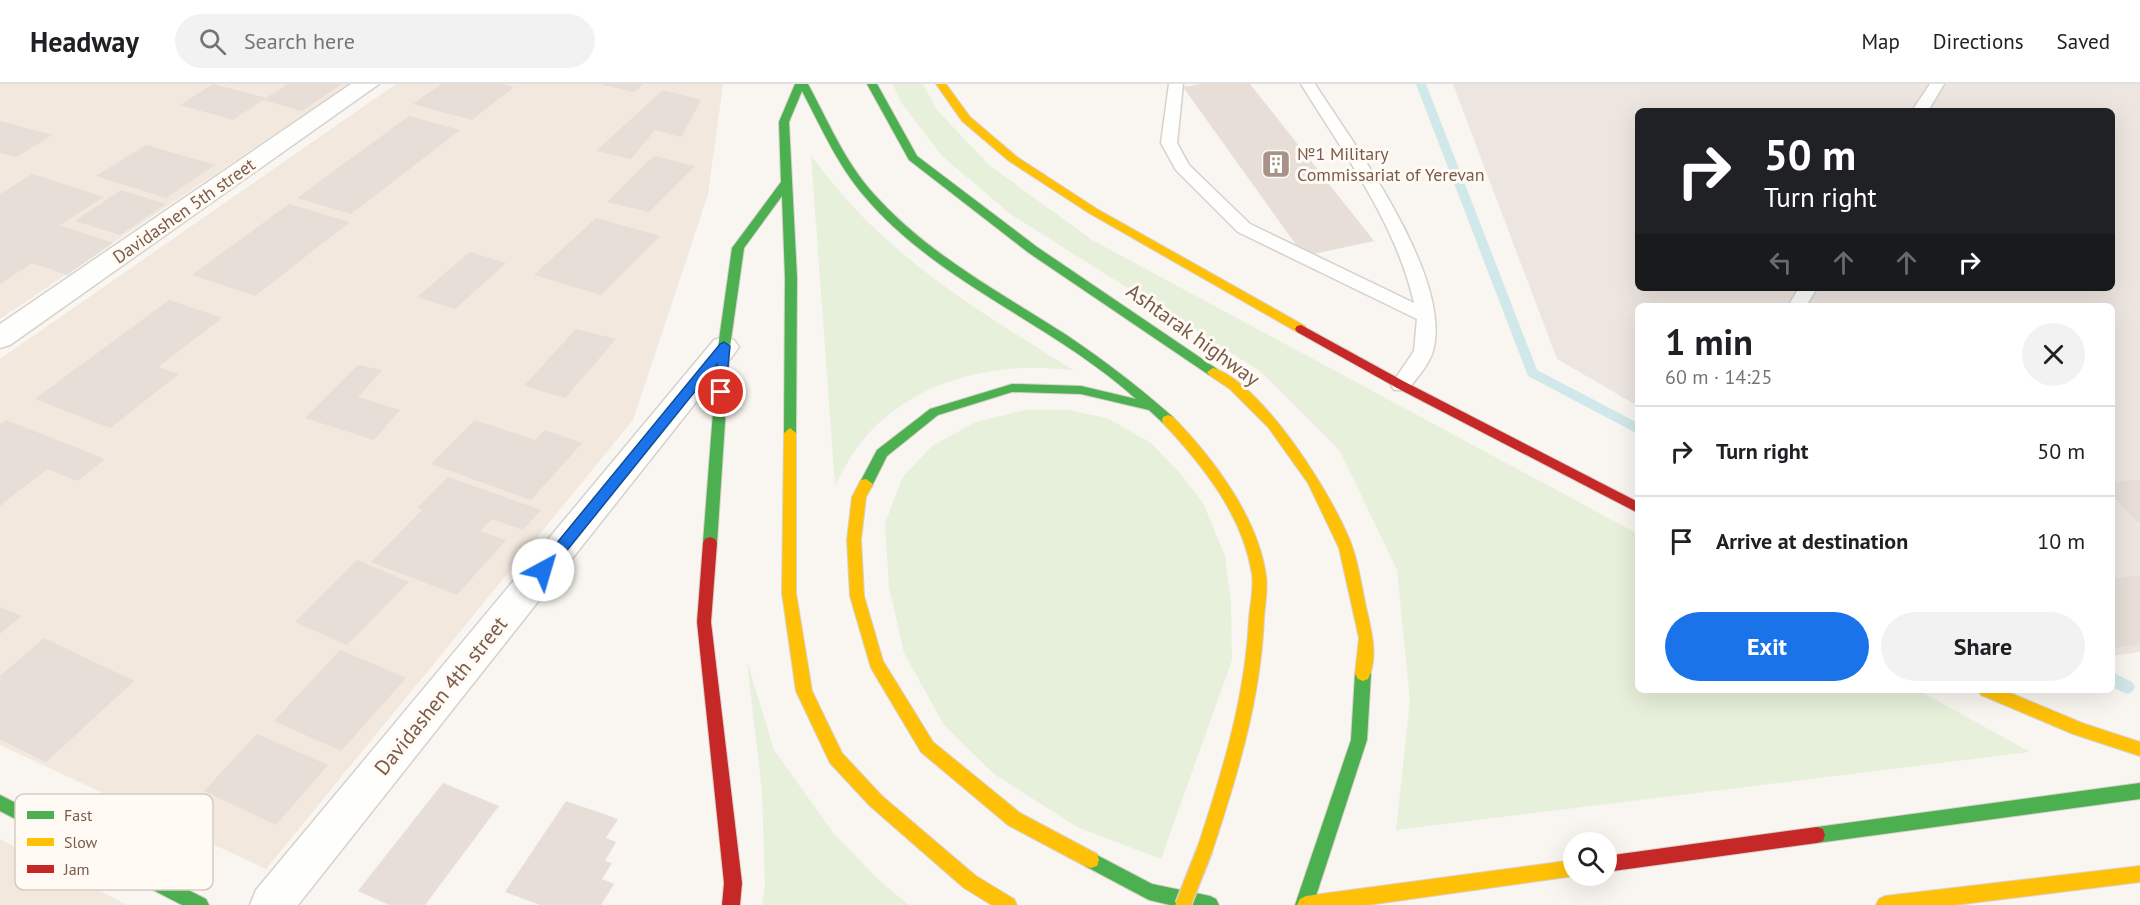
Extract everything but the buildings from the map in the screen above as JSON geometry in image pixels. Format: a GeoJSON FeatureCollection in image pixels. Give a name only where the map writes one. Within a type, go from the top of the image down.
{"type":"FeatureCollection","features":[{"type":"Feature","properties":{"kind":"main road"},"geometry":{"type":"LineString","coordinates":[[802,84],[784,122],[791,278],[789,593],[804,691],[836,758],[876,801],[970,882],[1008,905]]}},
{"type":"Feature","properties":{"kind":"main road"},"geometry":{"type":"LineString","coordinates":[[802,84],[850,170],[881,207],[942,261],[1109,371],[1161,409],[1206,458],[1237,506],[1258,571],[1257,660],[1245,724],[1205,849],[1183,905]]}},
{"type":"Feature","properties":{"kind":"main road","name":"Ashtarak highway"},"geometry":{"type":"LineString","coordinates":[[872,84],[913,158],[1033,250],[1234,386],[1273,424],[1314,480],[1346,548],[1366,638],[1359,740],[1306,900]]}},
{"type":"Feature","properties":{"kind":"main road"},"geometry":{"type":"LineString","coordinates":[[941,84],[966,119],[1013,159],[1093,211],[1401,385],[1635,506]]}},
{"type":"Feature","properties":{"kind":"main road"},"geometry":{"type":"LineString","coordinates":[[731,905],[733,883],[704,622],[724,346],[738,248],[786,183]]}},
{"type":"Feature","properties":{"kind":"main road"},"geometry":{"type":"LineString","coordinates":[[1161,409],[1081,390],[1012,388],[934,412],[882,453],[859,497],[854,540],[857,596],[876,663],[927,747],[1014,819],[1149,892],[1210,905]]}},
{"type":"Feature","properties":{"kind":"main road"},"geometry":{"type":"LineString","coordinates":[[1993,693],[2079,729],[2140,749]]}},
{"type":"Feature","properties":{"kind":"main road"},"geometry":{"type":"LineString","coordinates":[[1617,863],[2140,792]]}},
{"type":"Feature","properties":{"kind":"main road"},"geometry":{"type":"LineString","coordinates":[[0,803],[15,811]]}},
{"type":"Feature","properties":{"kind":"main road"},"geometry":{"type":"LineString","coordinates":[[1306,900],[1563,869]]}},
{"type":"Feature","properties":{"kind":"main road"},"geometry":{"type":"LineString","coordinates":[[1885,905],[2140,874]]}},
{"type":"Feature","properties":{"kind":"main road"},"geometry":{"type":"LineString","coordinates":[[171,890],[200,905]]}},
{"type":"Feature","properties":{"kind":"street","name":"Davidashen 5th street"},"geometry":{"type":"LineString","coordinates":[[0,338],[367,84]]}},
{"type":"Feature","properties":{"kind":"street","name":"Davidashen 4th street"},"geometry":{"type":"LineString","coordinates":[[271,905],[724,346]]}},
{"type":"Feature","properties":{"kind":"lane"},"geometry":{"type":"LineString","coordinates":[[1176,84],[1169,143],[1182,167],[1244,228],[1427,317]]}},
{"type":"Feature","properties":{"kind":"lane"},"geometry":{"type":"LineString","coordinates":[[1308,84],[1396,227],[1427,317],[1424,348],[1401,385]]}},
{"type":"Feature","properties":{"kind":"lane"},"geometry":{"type":"LineString","coordinates":[[1922,108],[1937,84]]}},
{"type":"Feature","properties":{"kind":"shaded area"},"geometry":{"type":"Polygon","coordinates":[[[0,84],[349,84],[0,319],[0,84]]]}},
{"type":"Feature","properties":{"kind":"shaded area"},"geometry":{"type":"Polygon","coordinates":[[[396,84],[723,84],[708,194],[633,420],[266,869],[213,844],[213,794],[105,794],[0,745],[0,359],[396,84]]]}},
{"type":"Feature","properties":{"kind":"shaded area"},"geometry":{"type":"Polygon","coordinates":[[[1453,84],[2140,84],[2140,652],[2115,656],[2115,303],[1635,303],[1635,404],[1557,359],[1453,84]]]}},
{"type":"Feature","properties":{"kind":"shaded area"},"geometry":{"type":"Polygon","coordinates":[[[0,839],[15,847],[15,890],[98,890],[127,905],[0,905],[0,839]]]}},
{"type":"Feature","properties":{"kind":"green space"},"geometry":{"type":"Polygon","coordinates":[[[893,84],[923,84],[937,110],[989,165],[1092,240],[1635,532],[1635,693],[1923,693],[2030,752],[1396,830],[1410,701],[1397,570],[1340,451],[1260,371],[1010,214],[942,156],[900,101],[893,84]]]}},
{"type":"Feature","properties":{"kind":"green space"},"geometry":{"type":"Polygon","coordinates":[[[811,155],[868,222],[899,251],[1001,325],[1075,371],[1016,368],[956,379],[928,390],[902,405],[879,423],[858,446],[835,486],[811,155]]]}},
{"type":"Feature","properties":{"kind":"green space"},"geometry":{"type":"Polygon","coordinates":[[[1025,410],[1068,410],[1107,418],[1151,443],[1179,472],[1203,503],[1225,556],[1231,604],[1232,660],[1161,859],[1077,827],[994,774],[944,725],[904,653],[889,587],[885,524],[902,478],[932,446],[976,422],[1025,410]]]}},
{"type":"Feature","properties":{"kind":"green space"},"geometry":{"type":"Polygon","coordinates":[[[747,661],[774,750],[834,834],[882,883],[909,905],[762,905],[765,886],[762,791],[747,661]]]}},
{"type":"Feature","properties":{"kind":"waterway"},"geometry":{"type":"LineString","coordinates":[[1421,84],[1532,373],[1635,427]]}},
{"type":"Feature","properties":{"kind":"waterway"},"geometry":{"type":"LineString","coordinates":[[2115,681],[2127,687]]}},
{"type":"Feature","properties":{"kind":"traffic: fast"},"geometry":{"type":"LineString","coordinates":[[790,433],[791,278],[784,122],[800,84]]}},
{"type":"Feature","properties":{"kind":"traffic: fast"},"geometry":{"type":"LineString","coordinates":[[803,84],[847,164],[880,207],[949,265],[1099,363],[1135,390],[1168,420]]}},
{"type":"Feature","properties":{"kind":"traffic: fast"},"geometry":{"type":"LineString","coordinates":[[872,84],[913,158],[1033,250],[1213,372]]}},
{"type":"Feature","properties":{"kind":"traffic: fast"},"geometry":{"type":"LineString","coordinates":[[710,543],[724,347],[738,248],[786,183]]}},
{"type":"Feature","properties":{"kind":"traffic: fast"},"geometry":{"type":"LineString","coordinates":[[866,484],[882,453],[934,412],[1012,388],[1081,390],[1148,406]]}},
{"type":"Feature","properties":{"kind":"traffic: fast"},"geometry":{"type":"LineString","coordinates":[[1304,905],[1359,740],[1363,674]]}},
{"type":"Feature","properties":{"kind":"traffic: fast"},"geometry":{"type":"LineString","coordinates":[[1817,835],[2140,791]]}},
{"type":"Feature","properties":{"kind":"traffic: fast"},"geometry":{"type":"LineString","coordinates":[[0,803],[15,811]]}},
{"type":"Feature","properties":{"kind":"traffic: fast"},"geometry":{"type":"LineString","coordinates":[[1091,860],[1149,892],[1210,905]]}},
{"type":"Feature","properties":{"kind":"traffic: fast"},"geometry":{"type":"LineString","coordinates":[[171,890],[200,905]]}},
{"type":"Feature","properties":{"kind":"traffic: slow"},"geometry":{"type":"LineString","coordinates":[[941,84],[966,119],[1013,159],[1093,211],[1301,329]]}},
{"type":"Feature","properties":{"kind":"traffic: slow"},"geometry":{"type":"LineString","coordinates":[[1213,372],[1234,386],[1273,424],[1313,480],[1346,548],[1366,638],[1363,674]]}},
{"type":"Feature","properties":{"kind":"traffic: slow"},"geometry":{"type":"LineString","coordinates":[[1168,420],[1184,436],[1224,488],[1244,527],[1259,575],[1255,647],[1247,706],[1233,762],[1205,849]]}},
{"type":"Feature","properties":{"kind":"traffic: slow"},"geometry":{"type":"LineString","coordinates":[[790,433],[789,593],[804,691],[836,758],[876,801],[970,882],[1008,905]]}},
{"type":"Feature","properties":{"kind":"traffic: slow"},"geometry":{"type":"LineString","coordinates":[[866,484],[859,497],[854,540],[857,596],[876,663],[927,747],[1014,819],[1091,860]]}},
{"type":"Feature","properties":{"kind":"traffic: slow"},"geometry":{"type":"LineString","coordinates":[[1993,693],[2079,729],[2140,749]]}},
{"type":"Feature","properties":{"kind":"traffic: slow"},"geometry":{"type":"LineString","coordinates":[[1183,905],[1205,849]]}},
{"type":"Feature","properties":{"kind":"traffic: slow"},"geometry":{"type":"LineString","coordinates":[[1306,905],[1563,870]]}},
{"type":"Feature","properties":{"kind":"traffic: slow"},"geometry":{"type":"LineString","coordinates":[[1885,905],[2140,874]]}},
{"type":"Feature","properties":{"kind":"traffic: jam"},"geometry":{"type":"LineString","coordinates":[[1301,329],[1401,385],[1635,506]]}},
{"type":"Feature","properties":{"kind":"traffic: jam"},"geometry":{"type":"LineString","coordinates":[[710,543],[704,622],[733,883],[731,905]]}},
{"type":"Feature","properties":{"kind":"traffic: jam"},"geometry":{"type":"LineString","coordinates":[[1617,862],[1817,835]]}},
{"type":"Feature","properties":{"kind":"place","name":"№1 Military Commissariat of Yerevan"},"geometry":{"type":"Point","coordinates":[1276,164]}},
{"type":"Feature","properties":{"kind":"route"},"geometry":{"type":"LineString","coordinates":[[543,570],[724,346],[721,392]]}}]}
